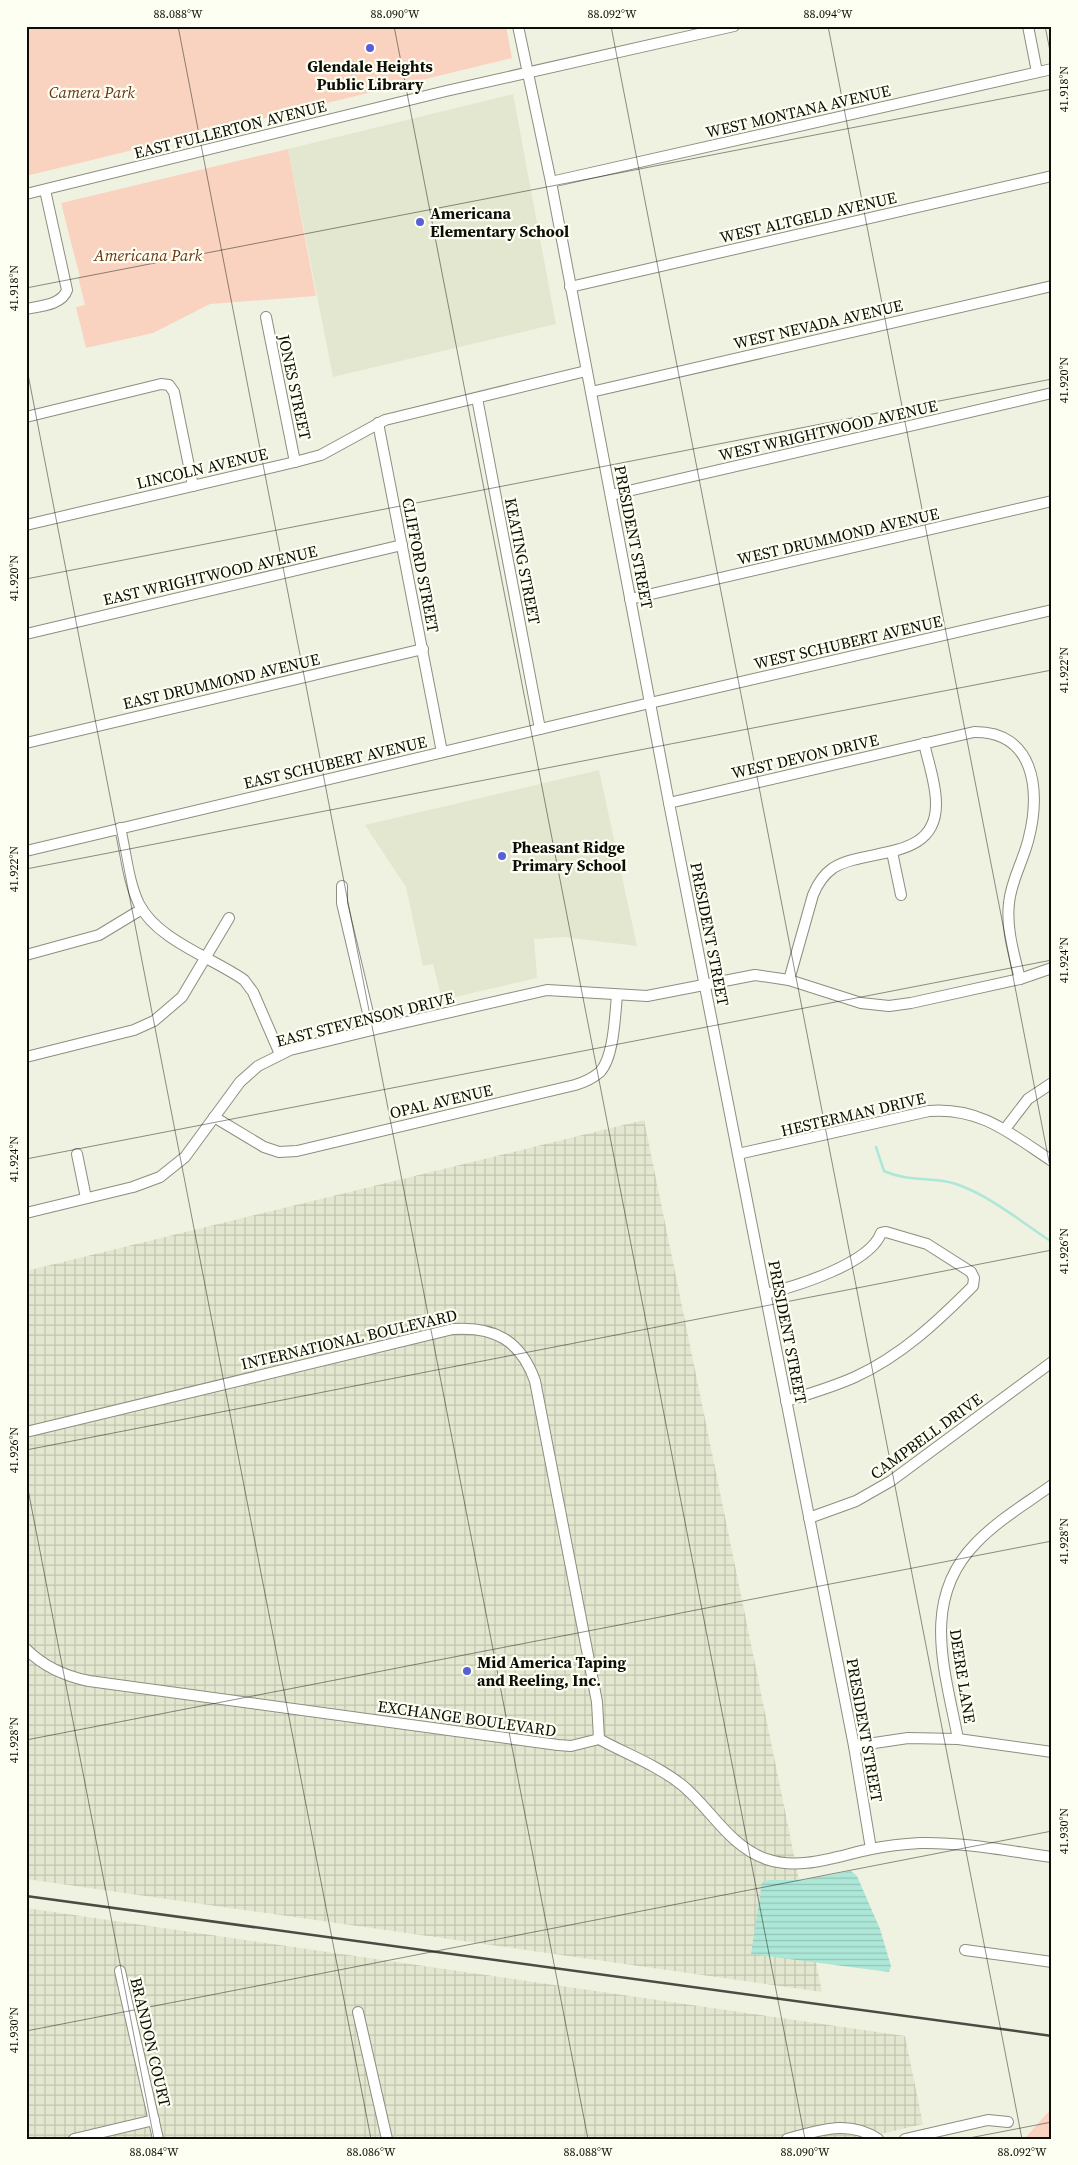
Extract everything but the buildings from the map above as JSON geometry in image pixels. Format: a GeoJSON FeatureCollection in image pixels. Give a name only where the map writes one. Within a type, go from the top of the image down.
{"type":"FeatureCollection","features":[{"type":"Feature","properties":{"kind":"street","name":"PRESIDENT STREET"},"geometry":{"type":"LineString","coordinates":[[518,26],[551,182],[704,984],[854,1746],[871,1849]]}},
{"type":"Feature","properties":{"kind":"street","name":"EAST FULLERTON AVENUE"},"geometry":{"type":"LineString","coordinates":[[26,194],[446,91],[734,26]]}},
{"type":"Feature","properties":{"kind":"street"},"geometry":{"type":"LineString","coordinates":[[1028,26],[1037,72]]}},
{"type":"Feature","properties":{"kind":"street","name":"WEST MONTANA AVENUE"},"geometry":{"type":"LineString","coordinates":[[551,182],[1052,69]]}},
{"type":"Feature","properties":{"kind":"street","name":"WEST ALTGELD AVENUE"},"geometry":{"type":"LineString","coordinates":[[570,288],[1052,176]]}},
{"type":"Feature","properties":{"kind":"street"},"geometry":{"type":"LineString","coordinates":[[26,309],[56,302],[66,295],[67,284],[45,190]]}},
{"type":"Feature","properties":{"kind":"street","name":"WEST NEVADA AVENUE"},"geometry":{"type":"LineString","coordinates":[[591,392],[1052,286]]}},
{"type":"Feature","properties":{"kind":"street","name":"JONES STREET"},"geometry":{"type":"LineString","coordinates":[[266,317],[295,462]]}},
{"type":"Feature","properties":{"kind":"street"},"geometry":{"type":"LineString","coordinates":[[378,423],[586,371]]}},
{"type":"Feature","properties":{"kind":"street"},"geometry":{"type":"LineString","coordinates":[[26,417],[161,384],[169,385],[174,392],[193,486]]}},
{"type":"Feature","properties":{"kind":"street","name":"WEST WRIGHTWOOD AVENUE"},"geometry":{"type":"LineString","coordinates":[[611,495],[1052,393]]}},
{"type":"Feature","properties":{"kind":"street","name":"KEATING STREET"},"geometry":{"type":"LineString","coordinates":[[477,398],[540,729]]}},
{"type":"Feature","properties":{"kind":"street","name":"LINCOLN AVENUE"},"geometry":{"type":"LineString","coordinates":[[26,525],[295,462],[328,452],[378,423]]}},
{"type":"Feature","properties":{"kind":"street","name":"CLIFFORD STREET"},"geometry":{"type":"LineString","coordinates":[[378,423],[442,752]]}},
{"type":"Feature","properties":{"kind":"street","name":"WEST DRUMMOND AVENUE"},"geometry":{"type":"LineString","coordinates":[[630,599],[1052,501]]}},
{"type":"Feature","properties":{"kind":"street","name":"EAST WRIGHTWOOD AVENUE"},"geometry":{"type":"LineString","coordinates":[[26,634],[402,545]]}},
{"type":"Feature","properties":{"kind":"street","name":"WEST SCHUBERT AVENUE"},"geometry":{"type":"LineString","coordinates":[[650,703],[1052,610]]}},
{"type":"Feature","properties":{"kind":"street","name":"EAST DRUMMOND AVENUE"},"geometry":{"type":"LineString","coordinates":[[26,743],[423,649]]}},
{"type":"Feature","properties":{"kind":"street","name":"EAST SCHUBERT AVENUE"},"geometry":{"type":"LineString","coordinates":[[26,851],[650,703]]}},
{"type":"Feature","properties":{"kind":"street","name":"WEST DEVON DRIVE"},"geometry":{"type":"LineString","coordinates":[[669,803],[974,732],[998,734],[1020,749],[1030,768],[1034,796],[1027,846],[1010,893],[1008,905],[1009,932],[1020,979]]}},
{"type":"Feature","properties":{"kind":"street"},"geometry":{"type":"LineString","coordinates":[[789,980],[813,895],[822,878],[841,864],[902,850],[918,841],[929,829],[935,812],[935,792],[924,743]]}},
{"type":"Feature","properties":{"kind":"street"},"geometry":{"type":"LineString","coordinates":[[120,828],[134,891],[142,909],[165,933],[244,980],[253,992],[280,1054]]}},
{"type":"Feature","properties":{"kind":"street"},"geometry":{"type":"LineString","coordinates":[[892,852],[901,895]]}},
{"type":"Feature","properties":{"kind":"street"},"geometry":{"type":"LineString","coordinates":[[342,886],[342,903],[372,1030]]}},
{"type":"Feature","properties":{"kind":"street"},"geometry":{"type":"LineString","coordinates":[[26,954],[92,938],[142,909]]}},
{"type":"Feature","properties":{"kind":"street"},"geometry":{"type":"LineString","coordinates":[[26,1057],[134,1030],[154,1021],[182,996],[204,956],[229,918]]}},
{"type":"Feature","properties":{"kind":"street","name":"EAST STEVENSON DRIVE"},"geometry":{"type":"LineString","coordinates":[[26,1213],[133,1187],[160,1177],[186,1157],[240,1082],[258,1066],[280,1054],[372,1030],[547,990],[647,996],[755,975],[789,980],[861,1004],[889,1006],[911,1004],[1020,979],[1052,968]]}},
{"type":"Feature","properties":{"kind":"street","name":"OPAL AVENUE"},"geometry":{"type":"LineString","coordinates":[[214,1117],[264,1147],[280,1152],[296,1151],[575,1085],[590,1080],[601,1070],[608,1057],[617,994]]}},
{"type":"Feature","properties":{"kind":"street"},"geometry":{"type":"LineString","coordinates":[[1005,1129],[1028,1099],[1052,1083]]}},
{"type":"Feature","properties":{"kind":"street","name":"HESTERMAN DRIVE"},"geometry":{"type":"LineString","coordinates":[[738,1154],[929,1111],[953,1110],[970,1113],[1005,1129],[1052,1161]]}},
{"type":"Feature","properties":{"kind":"street"},"geometry":{"type":"LineString","coordinates":[[77,1154],[86,1198]]}},
{"type":"Feature","properties":{"kind":"street"},"geometry":{"type":"LineString","coordinates":[[766,1294],[805,1283],[831,1271],[873,1246],[881,1233],[886,1232],[927,1244],[971,1272],[974,1278],[973,1286],[936,1323],[901,1351],[856,1377],[830,1388],[786,1401]]}},
{"type":"Feature","properties":{"kind":"street","name":"INTERNATIONAL BOULEVARD"},"geometry":{"type":"LineString","coordinates":[[26,1432],[452,1329],[472,1328],[490,1331],[510,1342],[524,1357],[535,1381],[597,1702],[599,1739]]}},
{"type":"Feature","properties":{"kind":"street","name":"CAMPBELL DRIVE"},"geometry":{"type":"LineString","coordinates":[[808,1518],[856,1501],[891,1481],[1052,1362]]}},
{"type":"Feature","properties":{"kind":"street","name":"DEERE LANE"},"geometry":{"type":"LineString","coordinates":[[958,1739],[942,1654],[940,1628],[943,1602],[950,1580],[962,1560],[980,1538],[1052,1485]]}},
{"type":"Feature","properties":{"kind":"street","name":"EXCHANGE BOULEVARD"},"geometry":{"type":"LineString","coordinates":[[26,1649],[41,1663],[62,1674],[89,1681],[558,1745],[578,1745],[599,1739]]}},
{"type":"Feature","properties":{"kind":"street"},"geometry":{"type":"LineString","coordinates":[[854,1746],[908,1738],[958,1739],[1052,1752]]}},
{"type":"Feature","properties":{"kind":"street"},"geometry":{"type":"LineString","coordinates":[[599,1739],[631,1757],[664,1772],[690,1792],[729,1835],[747,1851],[766,1859],[790,1864],[802,1863],[871,1849],[919,1843],[952,1844],[1052,1857]]}},
{"type":"Feature","properties":{"kind":"street"},"geometry":{"type":"LineString","coordinates":[[965,1950],[1052,1962]]}},
{"type":"Feature","properties":{"kind":"street","name":"BRANDON COURT"},"geometry":{"type":"LineString","coordinates":[[120,1971],[158,2139]]}},
{"type":"Feature","properties":{"kind":"street"},"geometry":{"type":"LineString","coordinates":[[358,2012],[387,2139]]}},
{"type":"Feature","properties":{"kind":"street"},"geometry":{"type":"LineString","coordinates":[[74,2139],[154,2120]]}},
{"type":"Feature","properties":{"kind":"street"},"geometry":{"type":"LineString","coordinates":[[905,2139],[988,2120],[1008,2122]]}},
{"type":"Feature","properties":{"kind":"street"},"geometry":{"type":"LineString","coordinates":[[787,2139],[832,2128],[849,2127],[878,2139]]}},
{"type":"Feature","properties":{"kind":"shaded area","name":"Americana Elementary School"},"geometry":{"type":"Polygon","coordinates":[[[513,94],[556,324],[333,377],[288,149],[513,94]]]}},
{"type":"Feature","properties":{"kind":"shaded area","name":"Pheasant Ridge Primary School"},"geometry":{"type":"Polygon","coordinates":[[[599,770],[637,946],[563,937],[534,939],[537,978],[442,1000],[433,964],[423,966],[406,887],[365,825],[599,770]]]}},
{"type":"Feature","properties":{"kind":"shaded area"},"geometry":{"type":"Polygon","coordinates":[[[644,1120],[822,1992],[26,1879],[26,1271],[644,1120]]]}},
{"type":"Feature","properties":{"kind":"shaded area"},"geometry":{"type":"Polygon","coordinates":[[[26,1908],[905,2036],[923,2124],[860,2139],[26,2139],[26,1908]]]}},
{"type":"Feature","properties":{"kind":"green space","name":"Camera Park"},"geometry":{"type":"Polygon","coordinates":[[[26,26],[506,26],[512,58],[26,176],[26,26]]]}},
{"type":"Feature","properties":{"kind":"green space","name":"Americana Park"},"geometry":{"type":"Polygon","coordinates":[[[288,149],[316,296],[210,304],[153,333],[86,348],[76,307],[85,305],[78,277],[80,277],[61,203],[288,149]]]}},
{"type":"Feature","properties":{"kind":"green space"},"geometry":{"type":"Polygon","coordinates":[[[1052,2108],[1052,2139],[1024,2139],[1052,2108]]]}},
{"type":"Feature","properties":{"kind":"water"},"geometry":{"type":"Polygon","coordinates":[[[851,1871],[857,1876],[880,1929],[891,1966],[889,1972],[751,1954],[762,1882],[770,1880],[803,1880],[851,1871]]]}},
{"type":"Feature","properties":{"kind":"waterway"},"geometry":{"type":"LineString","coordinates":[[876,1147],[884,1171],[903,1177],[939,1180],[969,1189],[994,1202],[1052,1242]]}},
{"type":"Feature","properties":{"kind":"railway"},"geometry":{"type":"LineString","coordinates":[[26,1896],[1052,2036]]}},
{"type":"Feature","properties":{"kind":"place","name":"Glendale Heights Public Library"},"geometry":{"type":"Point","coordinates":[370,48]}},
{"type":"Feature","properties":{"kind":"place","name":"Americana Elementary School"},"geometry":{"type":"Point","coordinates":[420,222]}},
{"type":"Feature","properties":{"kind":"place","name":"Pheasant Ridge Primary School"},"geometry":{"type":"Point","coordinates":[502,856]}},
{"type":"Feature","properties":{"kind":"place","name":"Mid America Taping and Reeling, Inc."},"geometry":{"type":"Point","coordinates":[467,1671]}}]}
